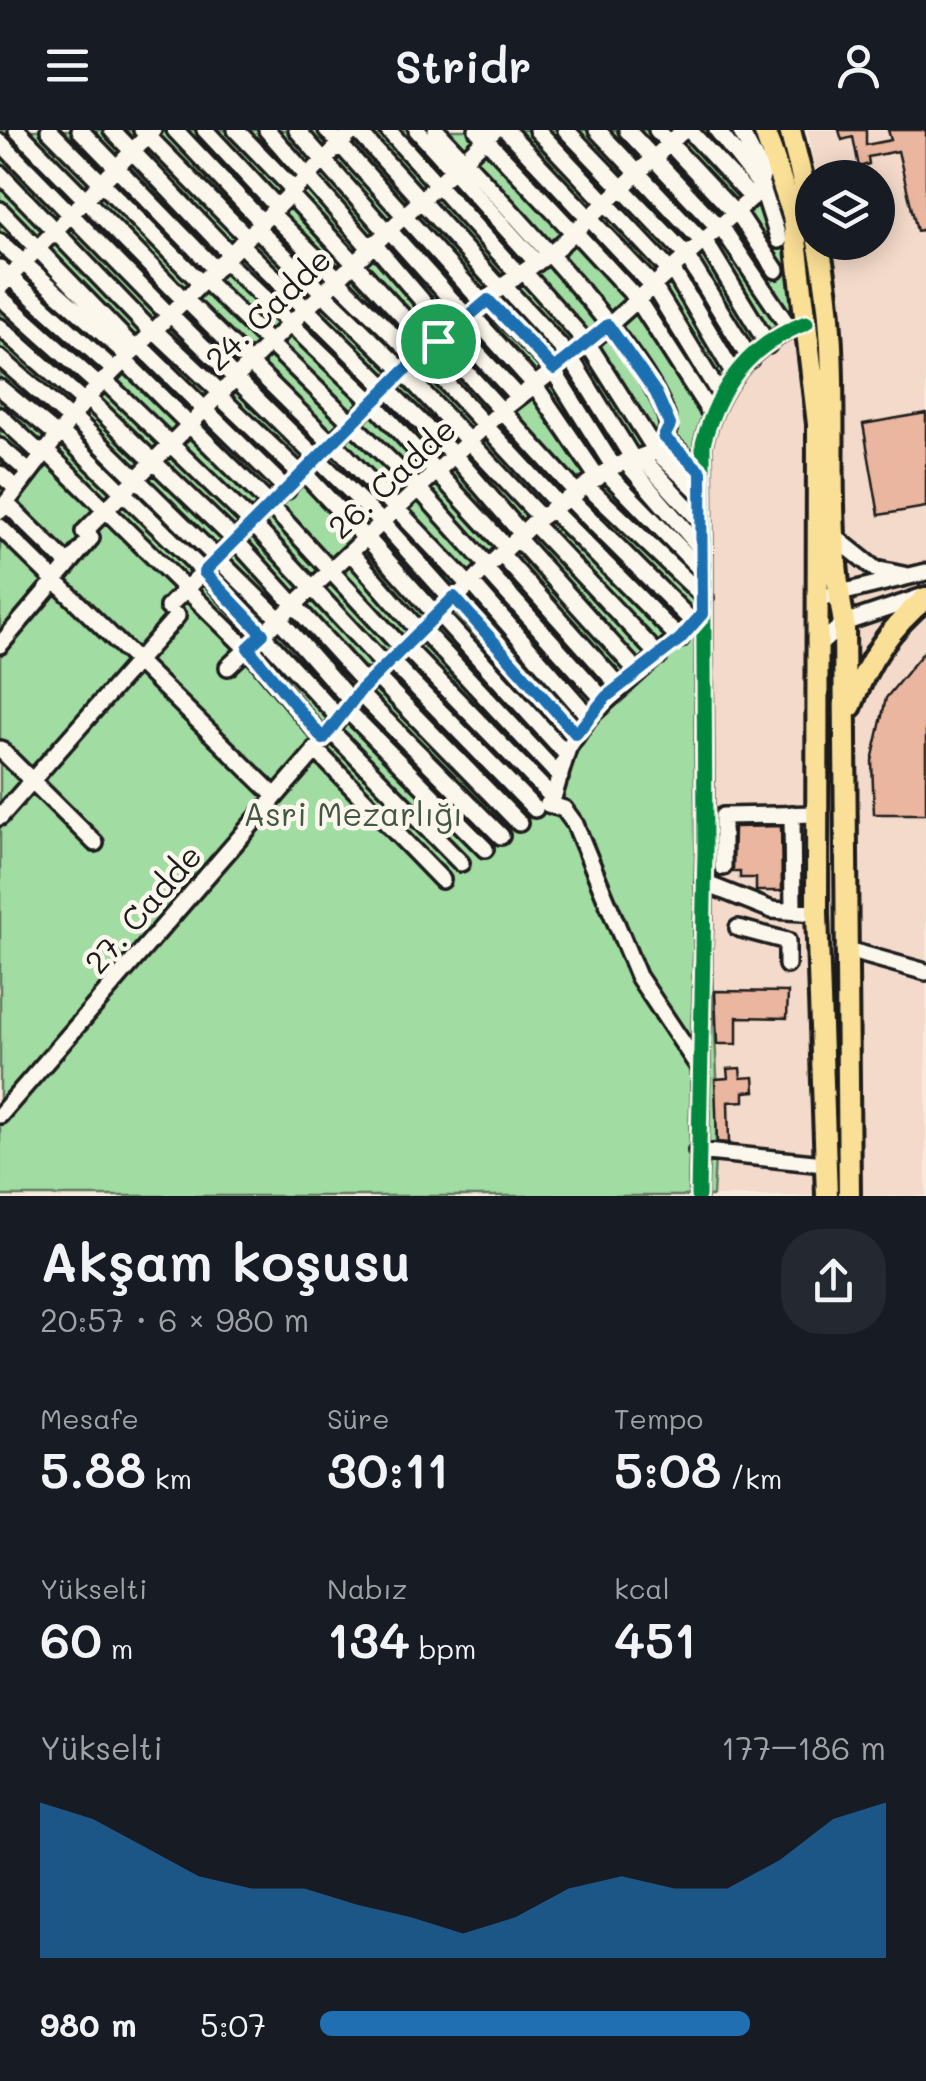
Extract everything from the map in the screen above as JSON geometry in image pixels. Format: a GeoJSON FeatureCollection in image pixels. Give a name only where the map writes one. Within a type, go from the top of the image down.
{"type":"FeatureCollection","features":[{"type":"Feature","properties":{"kind":"main road"},"geometry":{"type":"LineString","coordinates":[[764,130],[793,216],[798,326],[818,424],[817,912],[827,1196]]}},
{"type":"Feature","properties":{"kind":"main road"},"geometry":{"type":"LineString","coordinates":[[790,130],[798,160]]}},
{"type":"Feature","properties":{"kind":"main road"},"geometry":{"type":"LineString","coordinates":[[822,260],[831,302],[838,596],[844,623],[847,718],[844,949],[849,1196]]}},
{"type":"Feature","properties":{"kind":"main road"},"geometry":{"type":"LineString","coordinates":[[847,718],[862,675],[888,635],[926,597]]}},
{"type":"Feature","properties":{"kind":"street"},"geometry":{"type":"LineString","coordinates":[[18,130],[398,508],[589,716]]}},
{"type":"Feature","properties":{"kind":"street"},"geometry":{"type":"LineString","coordinates":[[49,130],[103,182],[239,245],[570,358],[579,494],[636,670]]}},
{"type":"Feature","properties":{"kind":"street"},"geometry":{"type":"LineString","coordinates":[[80,130],[118,168],[322,292],[469,440],[704,552]]}},
{"type":"Feature","properties":{"kind":"street"},"geometry":{"type":"LineString","coordinates":[[112,130],[306,308],[454,455],[579,494],[701,494]]}},
{"type":"Feature","properties":{"kind":"street"},"geometry":{"type":"LineString","coordinates":[[175,130],[239,245],[290,324],[438,470],[579,494],[702,523]]}},
{"type":"Feature","properties":{"kind":"street"},"geometry":{"type":"LineString","coordinates":[[205,130],[269,344],[419,489],[604,700]]}},
{"type":"Feature","properties":{"kind":"street"},"geometry":{"type":"LineString","coordinates":[[236,130],[353,261],[460,322],[554,369],[619,686]]}},
{"type":"Feature","properties":{"kind":"street"},"geometry":{"type":"LineString","coordinates":[[267,130],[371,245],[534,384],[579,494],[659,656]]}},
{"type":"Feature","properties":{"kind":"street"},"geometry":{"type":"LineString","coordinates":[[297,130],[387,230],[518,397]]}},
{"type":"Feature","properties":{"kind":"street"},"geometry":{"type":"LineString","coordinates":[[327,130],[405,214],[502,411],[579,494],[700,611]]}},
{"type":"Feature","properties":{"kind":"street"},"geometry":{"type":"LineString","coordinates":[[67,564],[2,509],[65,425],[113,372],[356,130],[422,199],[460,322],[486,426],[579,494],[702,572]]}},
{"type":"Feature","properties":{"kind":"street"},"geometry":{"type":"LineString","coordinates":[[388,130],[438,183],[532,266],[608,325],[656,393],[670,425],[579,494]]}},
{"type":"Feature","properties":{"kind":"street"},"geometry":{"type":"LineString","coordinates":[[418,130],[458,164]]}},
{"type":"Feature","properties":{"kind":"street"},"geometry":{"type":"LineString","coordinates":[[436,130],[588,344],[579,494],[680,639]]}},
{"type":"Feature","properties":{"kind":"street"},"geometry":{"type":"LineString","coordinates":[[506,130],[654,287],[719,393]]}},
{"type":"Feature","properties":{"kind":"street"},"geometry":{"type":"LineString","coordinates":[[537,130],[671,270],[734,374]]}},
{"type":"Feature","properties":{"kind":"street"},"geometry":{"type":"LineString","coordinates":[[566,130],[686,255],[750,359]]}},
{"type":"Feature","properties":{"kind":"street"},"geometry":{"type":"LineString","coordinates":[[597,130],[702,239],[768,345]]}},
{"type":"Feature","properties":{"kind":"street"},"geometry":{"type":"LineString","coordinates":[[627,130],[719,226],[798,326],[750,359],[719,393],[711,414],[701,472],[704,883],[698,1196]]}},
{"type":"Feature","properties":{"kind":"street"},"geometry":{"type":"LineString","coordinates":[[658,130],[735,211],[776,270]]}},
{"type":"Feature","properties":{"kind":"street"},"geometry":{"type":"LineString","coordinates":[[0,817],[138,659],[188,588],[404,371],[574,232],[670,143],[686,130],[757,192]]}},
{"type":"Feature","properties":{"kind":"street"},"geometry":{"type":"LineString","coordinates":[[718,130],[757,192],[779,240]]}},
{"type":"Feature","properties":{"kind":"street"},"geometry":{"type":"LineString","coordinates":[[740,130],[761,168],[757,192]]}},
{"type":"Feature","properties":{"kind":"street"},"geometry":{"type":"LineString","coordinates":[[113,372],[3,277],[72,215],[148,132],[239,245]]}},
{"type":"Feature","properties":{"kind":"street"},"geometry":{"type":"LineString","coordinates":[[486,133],[637,299],[711,414]]}},
{"type":"Feature","properties":{"kind":"street","name":"24. Cadde"},"geometry":{"type":"LineString","coordinates":[[0,645],[67,564],[105,510],[150,462],[486,133]]}},
{"type":"Feature","properties":{"kind":"street"},"geometry":{"type":"LineString","coordinates":[[0,142],[383,523],[576,734]]}},
{"type":"Feature","properties":{"kind":"street"},"geometry":{"type":"LineString","coordinates":[[0,174],[153,331],[367,539],[566,754]]}},
{"type":"Feature","properties":{"kind":"street","name":"26. Cadde"},"geometry":{"type":"LineString","coordinates":[[228,667],[469,440],[588,344],[757,192]]}},
{"type":"Feature","properties":{"kind":"street"},"geometry":{"type":"LineString","coordinates":[[0,210],[36,249],[113,372],[150,462],[236,541],[295,604],[360,694],[484,849]]}},
{"type":"Feature","properties":{"kind":"street"},"geometry":{"type":"LineString","coordinates":[[0,242],[23,263],[168,444],[314,587],[442,880]]}},
{"type":"Feature","properties":{"kind":"street"},"geometry":{"type":"LineString","coordinates":[[0,297],[188,424],[332,570],[360,694],[462,863]]}},
{"type":"Feature","properties":{"kind":"street"},"geometry":{"type":"LineString","coordinates":[[0,328],[203,409],[287,490]]}},
{"type":"Feature","properties":{"kind":"street"},"geometry":{"type":"LineString","coordinates":[[0,358],[65,425],[120,494],[204,572],[263,634],[546,804],[564,809],[574,824],[638,976],[698,1066]]}},
{"type":"Feature","properties":{"kind":"street"},"geometry":{"type":"LineString","coordinates":[[0,388],[65,425],[135,478],[501,836]]}},
{"type":"Feature","properties":{"kind":"street"},"geometry":{"type":"LineString","coordinates":[[0,416],[188,588],[247,649],[360,694],[519,823]]}},
{"type":"Feature","properties":{"kind":"street"},"geometry":{"type":"LineString","coordinates":[[0,447],[29,472]]}},
{"type":"Feature","properties":{"kind":"street"},"geometry":{"type":"LineString","coordinates":[[579,494],[701,472]]}},
{"type":"Feature","properties":{"kind":"street"},"geometry":{"type":"LineString","coordinates":[[0,474],[17,489]]}},
{"type":"Feature","properties":{"kind":"street"},"geometry":{"type":"LineString","coordinates":[[579,494],[700,611]]}},
{"type":"Feature","properties":{"kind":"street","name":"27. Cadde"},"geometry":{"type":"LineString","coordinates":[[0,1115],[360,694],[453,598],[579,494]]}},
{"type":"Feature","properties":{"kind":"street"},"geometry":{"type":"LineString","coordinates":[[0,526],[275,796]]}},
{"type":"Feature","properties":{"kind":"street"},"geometry":{"type":"LineString","coordinates":[[836,537],[875,569],[919,574]]}},
{"type":"Feature","properties":{"kind":"street"},"geometry":{"type":"LineString","coordinates":[[351,554],[560,777]]}},
{"type":"Feature","properties":{"kind":"street"},"geometry":{"type":"LineString","coordinates":[[816,599],[919,574]]}},
{"type":"Feature","properties":{"kind":"street"},"geometry":{"type":"LineString","coordinates":[[817,647],[844,623],[926,597]]}},
{"type":"Feature","properties":{"kind":"street"},"geometry":{"type":"LineString","coordinates":[[546,804],[566,754],[589,716],[636,670],[680,639],[700,611]]}},
{"type":"Feature","properties":{"kind":"street"},"geometry":{"type":"LineString","coordinates":[[0,749],[96,842]]}},
{"type":"Feature","properties":{"kind":"street"},"geometry":{"type":"LineString","coordinates":[[792,814],[793,911]]}},
{"type":"Feature","properties":{"kind":"street"},"geometry":{"type":"LineString","coordinates":[[723,867],[723,816],[816,814]]}},
{"type":"Feature","properties":{"kind":"street"},"geometry":{"type":"LineString","coordinates":[[704,883],[772,910],[817,912]]}},
{"type":"Feature","properties":{"kind":"street"},"geometry":{"type":"LineString","coordinates":[[766,936],[772,910]]}},
{"type":"Feature","properties":{"kind":"street"},"geometry":{"type":"LineString","coordinates":[[738,928],[787,942],[787,965]]}},
{"type":"Feature","properties":{"kind":"street"},"geometry":{"type":"LineString","coordinates":[[844,949],[926,972]]}},
{"type":"Feature","properties":{"kind":"street"},"geometry":{"type":"LineString","coordinates":[[697,1151],[824,1164]]}},
{"type":"Feature","properties":{"kind":"shaded area"},"geometry":{"type":"Polygon","coordinates":[[[808,130],[926,130],[926,1196],[713,1196],[718,1096],[700,443],[732,374],[805,323],[842,314],[833,260],[895,260],[895,160],[814,160],[808,130]]]}},
{"type":"Feature","properties":{"kind":"green space","name":"Asri Mezarlığı"},"geometry":{"type":"Polygon","coordinates":[[[0,130],[753,130],[769,161],[805,323],[732,374],[700,443],[700,724],[718,1096],[713,1196],[0,1196],[0,130]]]}},
{"type":"Feature","properties":{"kind":"building"},"geometry":{"type":"Polygon","coordinates":[[[839,130],[866,130],[866,145],[891,140],[888,130],[926,130],[926,229],[917,231],[898,151],[858,160],[853,137],[842,140],[839,130]]]}},
{"type":"Feature","properties":{"kind":"building"},"geometry":{"type":"Polygon","coordinates":[[[926,413],[926,507],[879,515],[863,424],[926,413]]]}},
{"type":"Feature","properties":{"kind":"building"},"geometry":{"type":"Polygon","coordinates":[[[926,649],[926,814],[874,814],[872,761],[886,698],[926,649]]]}},
{"type":"Feature","properties":{"kind":"building"},"geometry":{"type":"Polygon","coordinates":[[[781,826],[782,891],[756,891],[756,878],[740,878],[740,872],[733,872],[734,827],[781,826]]]}},
{"type":"Feature","properties":{"kind":"building"},"geometry":{"type":"Polygon","coordinates":[[[715,991],[788,992],[787,1018],[737,1017],[737,1044],[717,1044],[715,991]]]}},
{"type":"Feature","properties":{"kind":"building"},"geometry":{"type":"Polygon","coordinates":[[[740,1068],[741,1078],[754,1077],[755,1091],[744,1092],[744,1101],[728,1102],[729,1143],[717,1142],[715,1079],[728,1078],[727,1069],[740,1068]]]}},
{"type":"Feature","properties":{"kind":"cycle path"},"geometry":{"type":"LineString","coordinates":[[698,1196],[705,851],[703,444],[717,404],[738,370],[768,343],[806,323]]}},
{"type":"Feature","properties":{"kind":"route"},"geometry":{"type":"LineString","coordinates":[[488,300],[554,369],[608,325],[656,393],[670,425],[664,437],[701,472],[705,598],[702,614],[680,639],[606,697],[576,734],[454,597],[359,692],[323,739],[248,648],[263,634],[204,572],[438,341],[488,300]]}}]}
